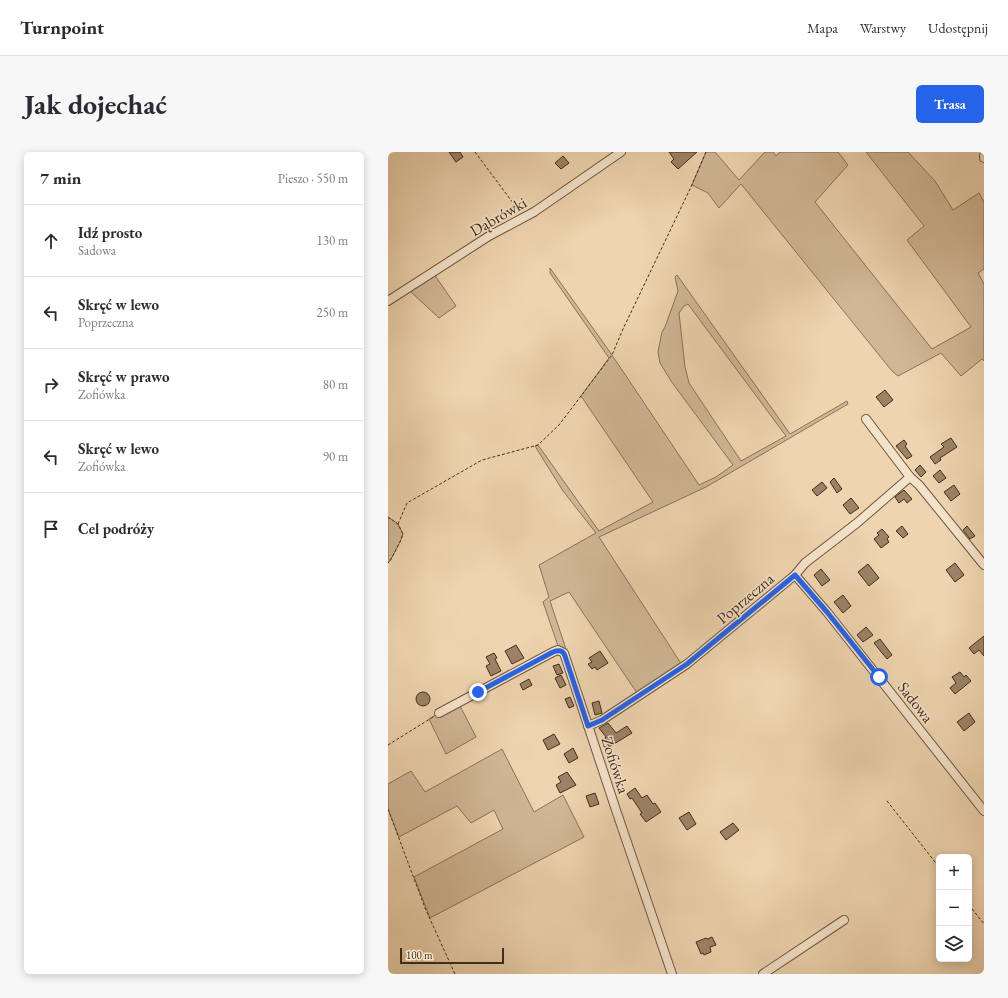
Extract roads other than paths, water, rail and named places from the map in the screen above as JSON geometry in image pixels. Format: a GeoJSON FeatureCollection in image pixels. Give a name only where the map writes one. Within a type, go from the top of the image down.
{"type":"FeatureCollection","features":[{"type":"Feature","properties":{"kind":"street","name":"Dąbrówki"},"geometry":{"type":"LineString","coordinates":[[388,301],[489,236],[524,218],[621,152]]}},
{"type":"Feature","properties":{"kind":"street"},"geometry":{"type":"LineString","coordinates":[[866,420],[910,477],[919,485],[984,565]]}},
{"type":"Feature","properties":{"kind":"street","name":"Poprzeczna"},"geometry":{"type":"LineString","coordinates":[[588,726],[615,712],[687,664],[910,477]]}},
{"type":"Feature","properties":{"kind":"street","name":"Sadowa"},"geometry":{"type":"LineString","coordinates":[[795,575],[827,612],[984,811]]}},
{"type":"Feature","properties":{"kind":"street","name":"Zofiówka"},"geometry":{"type":"LineString","coordinates":[[439,714],[553,652],[558,650],[562,651],[565,656],[672,974]]}},
{"type":"Feature","properties":{"kind":"street"},"geometry":{"type":"LineString","coordinates":[[763,974],[844,920]]}}]}
